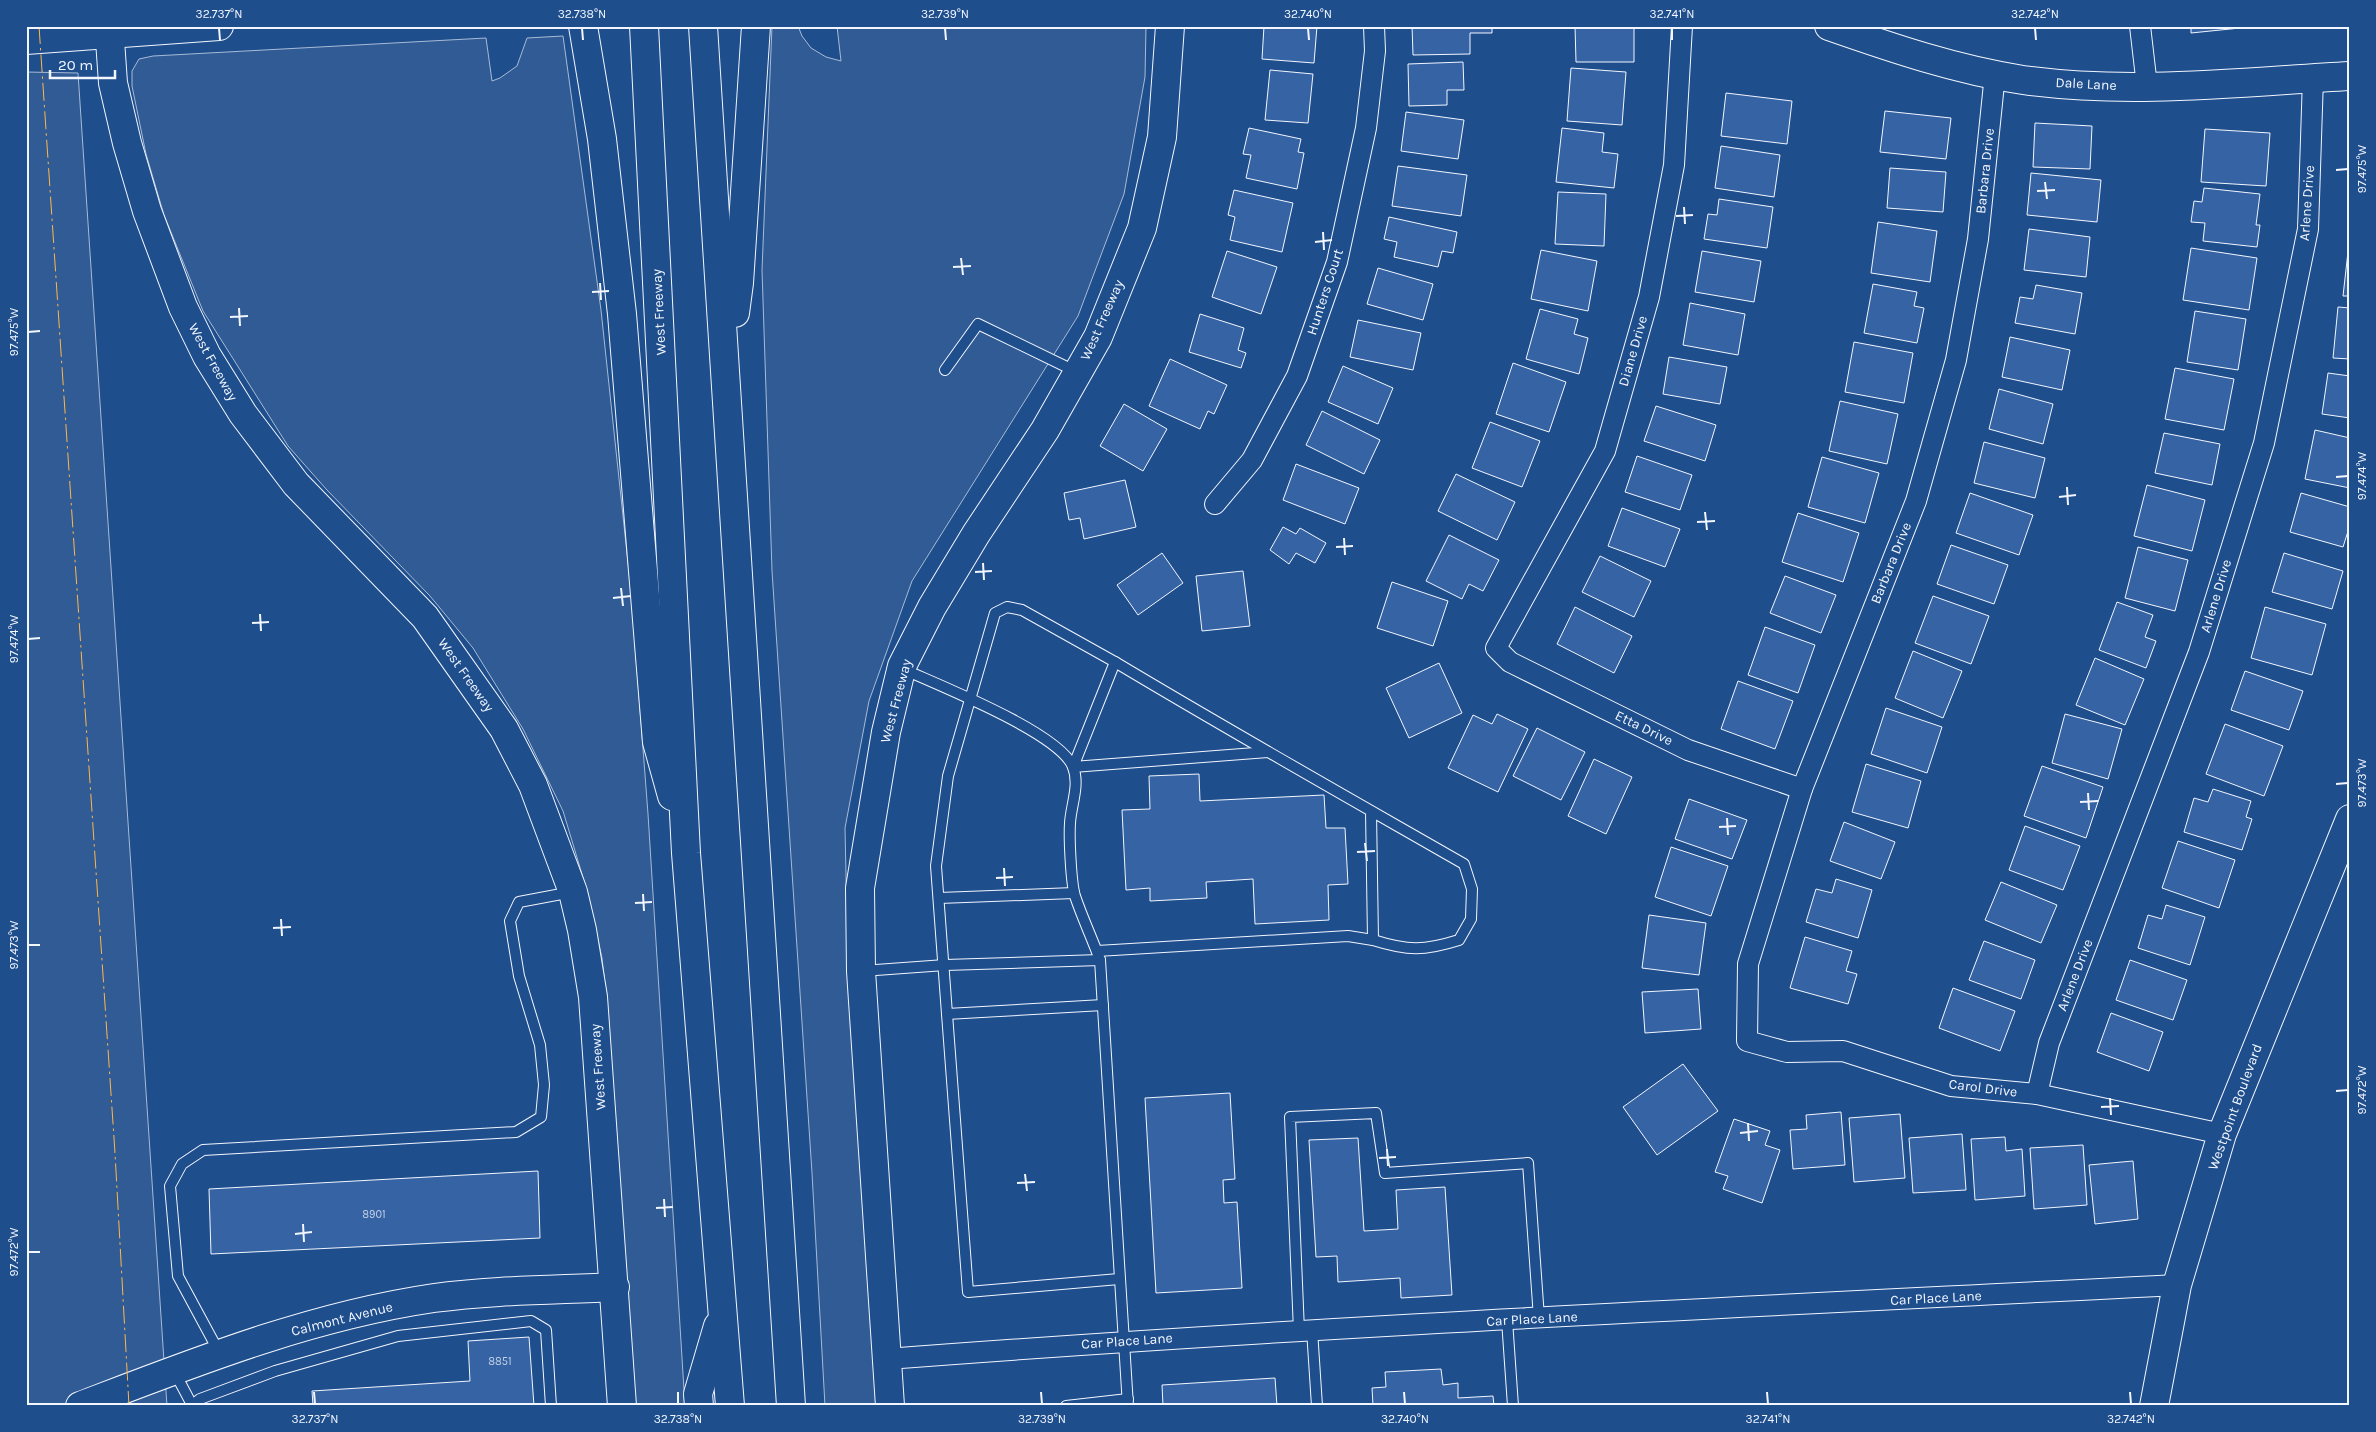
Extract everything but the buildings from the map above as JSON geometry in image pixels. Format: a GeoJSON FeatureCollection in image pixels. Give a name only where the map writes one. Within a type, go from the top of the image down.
{"type":"FeatureCollection","features":[{"type":"Feature","properties":{"kind":"main road"},"geometry":{"type":"LineString","coordinates":[[26,40],[109,31],[219,26]]}},
{"type":"Feature","properties":{"kind":"main road"},"geometry":{"type":"LineString","coordinates":[[583,26],[602,139],[622,314],[658,742],[686,853]]}},
{"type":"Feature","properties":{"kind":"main road","name":"West Freeway"},"geometry":{"type":"LineString","coordinates":[[644,26],[686,853],[730,1406]]}},
{"type":"Feature","properties":{"kind":"main road"},"geometry":{"type":"LineString","coordinates":[[703,26],[791,1406]]}},
{"type":"Feature","properties":{"kind":"main road"},"geometry":{"type":"LineString","coordinates":[[706,62],[712,26]]}},
{"type":"Feature","properties":{"kind":"main road"},"geometry":{"type":"LineString","coordinates":[[726,369],[739,283],[756,26]]}},
{"type":"Feature","properties":{"kind":"main road","name":"West Freeway"},"geometry":{"type":"LineString","coordinates":[[890,1406],[861,971],[860,888],[886,732],[902,669],[932,607],[976,534],[1045,430],[1098,336],[1142,228],[1162,137],[1170,26]]}},
{"type":"Feature","properties":{"kind":"main road","name":"Dale Lane"},"geometry":{"type":"LineString","coordinates":[[1829,26],[1892,48],[1958,66],[2024,80],[2108,86],[2147,86],[2350,76]]}},
{"type":"Feature","properties":{"kind":"main road","name":"West Freeway"},"geometry":{"type":"LineString","coordinates":[[109,31],[113,84],[127,143],[147,211],[182,307],[207,356],[243,414],[296,484],[425,617],[504,729],[533,785],[573,892],[582,930],[592,997],[615,1287],[622,1406]]}},
{"type":"Feature","properties":{"kind":"main road","name":"Westpoint Boulevard"},"geometry":{"type":"LineString","coordinates":[[2154,1406],[2177,1285],[2222,1134],[2350,819]]}},
{"type":"Feature","properties":{"kind":"main road","name":"Calmont Avenue"},"geometry":{"type":"LineString","coordinates":[[80,1406],[220,1353],[330,1319],[432,1299],[476,1293],[615,1287]]}},
{"type":"Feature","properties":{"kind":"main road"},"geometry":{"type":"LineString","coordinates":[[699,1406],[698,1394],[723,1306]]}},
{"type":"Feature","properties":{"kind":"street","name":"Hunters Court"},"geometry":{"type":"LineString","coordinates":[[1215,504],[1252,460],[1297,376],[1337,262],[1366,128],[1375,51],[1374,26]]}},
{"type":"Feature","properties":{"kind":"street","name":"Diane Drive"},"geometry":{"type":"LineString","coordinates":[[1496,648],[1605,451],[1649,297],[1674,165],[1682,26]]}},
{"type":"Feature","properties":{"kind":"street"},"geometry":{"type":"LineString","coordinates":[[2140,26],[2147,86]]}},
{"type":"Feature","properties":{"kind":"street","name":"Barbara Drive"},"geometry":{"type":"LineString","coordinates":[[1748,1041],[1748,964],[1802,789],[1916,501],[1956,360],[1978,239],[1995,74]]}},
{"type":"Feature","properties":{"kind":"street","name":"Arlene Drive"},"geometry":{"type":"LineString","coordinates":[[2037,1094],[2049,1043],[2199,652],[2264,444],[2308,229],[2313,78]]}},
{"type":"Feature","properties":{"kind":"street","name":"Etta Drive"},"geometry":{"type":"LineString","coordinates":[[1496,648],[1510,662],[1688,750],[1802,789]]}},
{"type":"Feature","properties":{"kind":"street","name":"Carol Drive"},"geometry":{"type":"LineString","coordinates":[[1748,1041],[1787,1052],[1843,1051],[1951,1086],[2037,1094],[2222,1134]]}},
{"type":"Feature","properties":{"kind":"street","name":"Car Place Lane"},"geometry":{"type":"LineString","coordinates":[[887,1359],[1124,1341],[1306,1330],[2177,1285]]}},
{"type":"Feature","properties":{"kind":"lane"},"geometry":{"type":"LineString","coordinates":[[945,370],[978,324],[1078,372]]}},
{"type":"Feature","properties":{"kind":"lane"},"geometry":{"type":"LineString","coordinates":[[861,971],[945,965],[1099,956],[1348,936],[1404,948],[1430,949],[1459,940],[1471,919],[1472,889],[1464,864],[1022,610],[1007,607],[995,613],[948,776],[936,866],[945,965],[968,1292],[1119,1280]]}},
{"type":"Feature","properties":{"kind":"lane"},"geometry":{"type":"LineString","coordinates":[[1066,1406],[1128,1402],[1099,956],[1074,893],[1070,824],[1075,794],[1073,767],[1115,662]]}},
{"type":"Feature","properties":{"kind":"lane"},"geometry":{"type":"LineString","coordinates":[[902,669],[971,699],[1058,747],[1073,767]]}},
{"type":"Feature","properties":{"kind":"lane"},"geometry":{"type":"LineString","coordinates":[[1073,767],[1268,752]]}},
{"type":"Feature","properties":{"kind":"lane"},"geometry":{"type":"LineString","coordinates":[[1371,811],[1373,940]]}},
{"type":"Feature","properties":{"kind":"lane"},"geometry":{"type":"LineString","coordinates":[[220,1353],[178,1276],[170,1186],[182,1164],[203,1150],[516,1132],[541,1117],[544,1085],[540,1045],[519,976],[510,921],[519,902],[573,892]]}},
{"type":"Feature","properties":{"kind":"lane"},"geometry":{"type":"LineString","coordinates":[[939,898],[1074,893]]}},
{"type":"Feature","properties":{"kind":"lane"},"geometry":{"type":"LineString","coordinates":[[947,1014],[1103,1005]]}},
{"type":"Feature","properties":{"kind":"lane"},"geometry":{"type":"LineString","coordinates":[[1317,1406],[1306,1330],[1290,1116],[1376,1113],[1385,1173],[1528,1164],[1539,1318]]}},
{"type":"Feature","properties":{"kind":"lane"},"geometry":{"type":"LineString","coordinates":[[1507,1320],[1513,1406]]}},
{"type":"Feature","properties":{"kind":"lane"},"geometry":{"type":"LineString","coordinates":[[173,1370],[192,1405],[200,1399],[276,1371],[398,1336],[531,1321],[546,1330],[551,1406]]}},
{"type":"Feature","properties":{"kind":"shaded area"},"geometry":{"type":"Polygon","coordinates":[[[772,26],[798,26],[802,36],[811,48],[826,57],[841,61],[837,26],[1146,26],[1145,77],[1124,194],[1078,316],[912,581],[869,701],[845,828],[847,923],[877,1406],[825,1406],[812,1173],[772,571],[762,270],[772,26]]]}},
{"type":"Feature","properties":{"kind":"shaded area"},"geometry":{"type":"Polygon","coordinates":[[[563,36],[601,310],[631,591],[648,814],[685,1406],[634,1406],[608,1011],[602,958],[588,894],[563,811],[523,729],[473,648],[430,596],[327,490],[288,446],[203,311],[164,215],[146,154],[132,86],[132,71],[139,59],[153,56],[486,38],[492,81],[500,78],[517,66],[527,38],[563,36]]]}},
{"type":"Feature","properties":{"kind":"shaded area"},"geometry":{"type":"Polygon","coordinates":[[[26,72],[78,73],[167,1406],[26,1406],[26,72]]]}},
{"type":"Feature","properties":{"kind":"power"},"geometry":{"type":"LineString","coordinates":[[39,26],[115,1153],[129,1406]]}}]}
